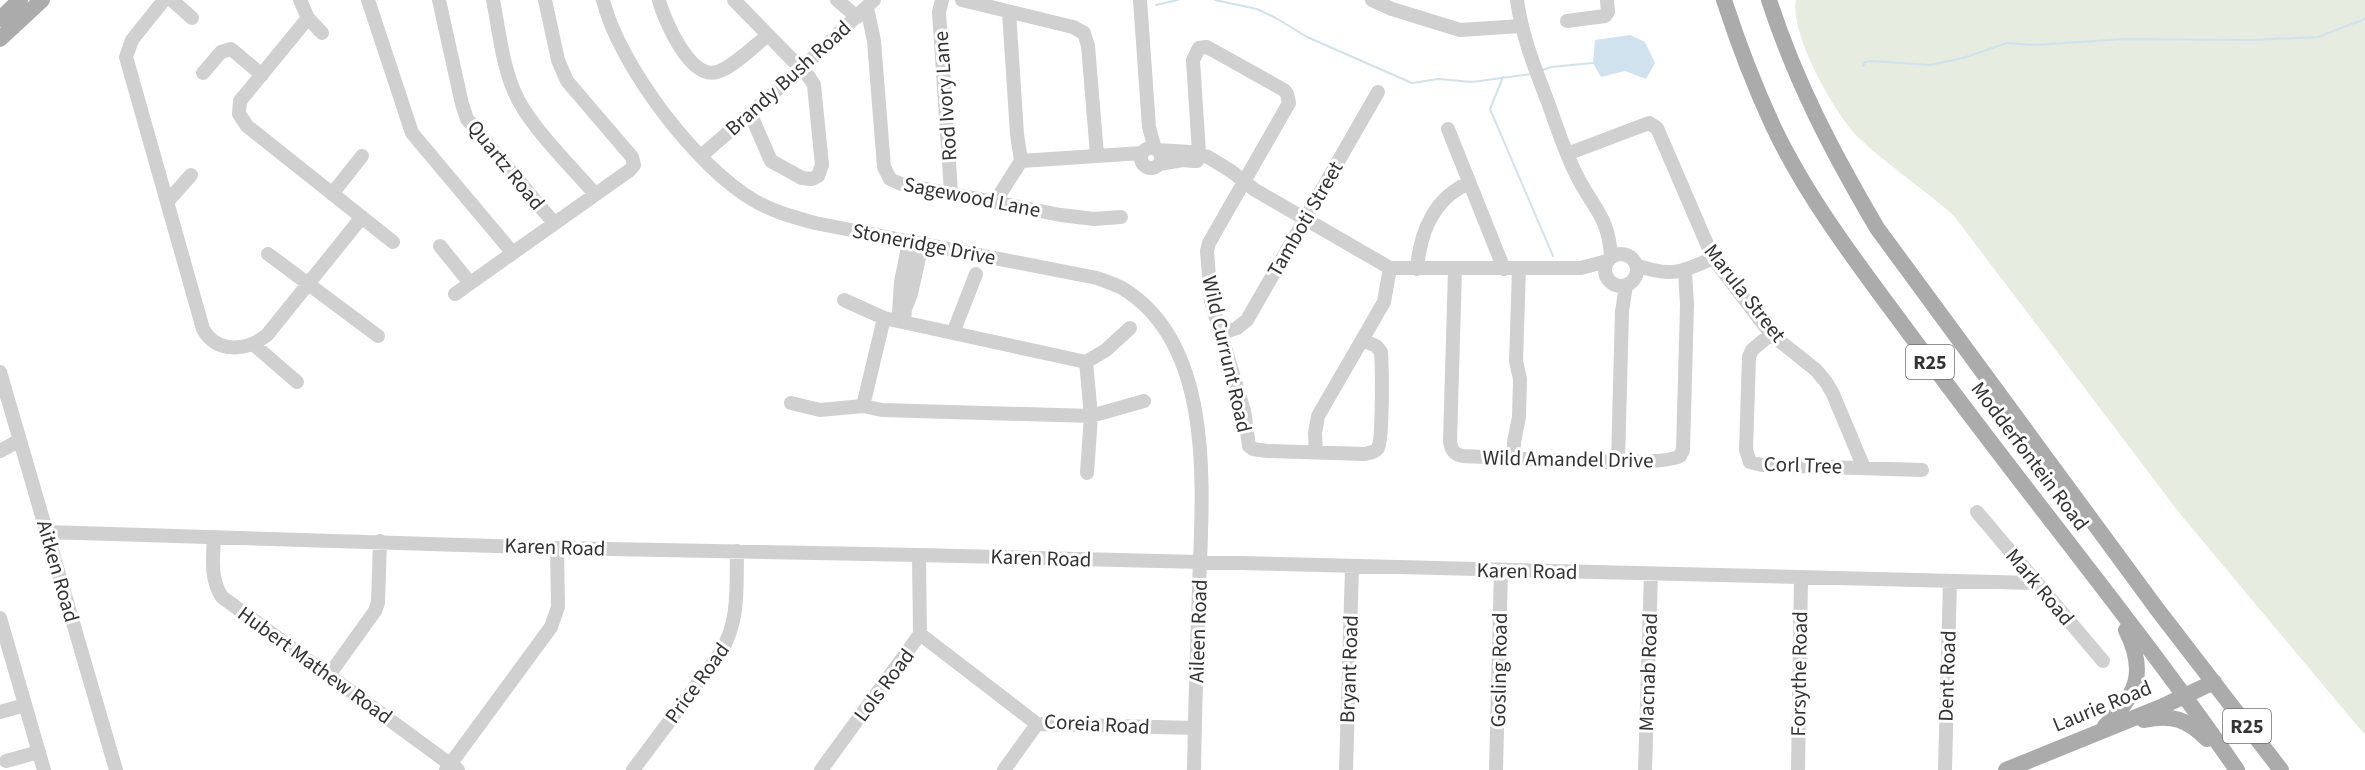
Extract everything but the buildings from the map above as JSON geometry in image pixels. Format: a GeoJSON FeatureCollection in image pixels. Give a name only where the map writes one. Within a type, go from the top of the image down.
{"type":"FeatureCollection","features":[{"type":"Feature","properties":{"kind":"main road"},"geometry":{"type":"LineString","coordinates":[[0,19],[20,0]]}},
{"type":"Feature","properties":{"kind":"main road"},"geometry":{"type":"LineString","coordinates":[[0,39],[42,0]]}},
{"type":"Feature","properties":{"kind":"main road","name":"Modderfontein Road"},"geometry":{"type":"LineString","coordinates":[[1724,0],[1748,68],[1774,127],[1808,189],[1850,253],[1964,408],[2185,695],[2237,770]]}},
{"type":"Feature","properties":{"kind":"main road","name":"Modderfontein Road"},"geometry":{"type":"LineString","coordinates":[[1769,0],[1808,100],[1837,161],[1877,228],[2150,600],[2281,770]]}},
{"type":"Feature","properties":{"kind":"main road"},"geometry":{"type":"LineString","coordinates":[[2106,729],[2130,698],[2137,675],[2136,654],[2113,602]]}},
{"type":"Feature","properties":{"kind":"main road","name":"Laurie Road"},"geometry":{"type":"LineString","coordinates":[[2006,770],[2214,682]]}},
{"type":"Feature","properties":{"kind":"main road"},"geometry":{"type":"LineString","coordinates":[[2106,729],[2156,717],[2186,721],[2237,770]]}},
{"type":"Feature","properties":{"kind":"street"},"geometry":{"type":"LineString","coordinates":[[164,0],[132,40],[126,57],[207,337],[213,342],[235,348],[253,344],[267,335],[362,218]]}},
{"type":"Feature","properties":{"kind":"street"},"geometry":{"type":"LineString","coordinates":[[172,0],[192,18]]}},
{"type":"Feature","properties":{"kind":"street"},"geometry":{"type":"LineString","coordinates":[[300,0],[308,18],[322,33]]}},
{"type":"Feature","properties":{"kind":"street"},"geometry":{"type":"LineString","coordinates":[[368,0],[412,133],[512,252]]}},
{"type":"Feature","properties":{"kind":"street","name":"Quartz Road"},"geometry":{"type":"LineString","coordinates":[[439,0],[467,119],[554,223]]}},
{"type":"Feature","properties":{"kind":"street"},"geometry":{"type":"LineString","coordinates":[[493,0],[506,65],[515,94],[540,130],[595,194]]}},
{"type":"Feature","properties":{"kind":"street"},"geometry":{"type":"LineString","coordinates":[[455,294],[633,168],[632,157],[567,81],[558,60],[545,0]]}},
{"type":"Feature","properties":{"kind":"street","name":"Stoneridge Drive"},"geometry":{"type":"LineString","coordinates":[[603,0],[614,36],[624,54],[670,119],[701,156],[747,195],[783,214],[815,223],[1097,278],[1121,287],[1139,300],[1162,326],[1180,360],[1194,412],[1202,468],[1202,493]]}},
{"type":"Feature","properties":{"kind":"street"},"geometry":{"type":"LineString","coordinates":[[659,0],[666,22],[677,42],[694,64],[708,73],[725,68],[767,36]]}},
{"type":"Feature","properties":{"kind":"street"},"geometry":{"type":"LineString","coordinates":[[734,0],[809,77],[815,88],[822,165],[818,176],[805,179],[774,164],[749,120]]}},
{"type":"Feature","properties":{"kind":"street"},"geometry":{"type":"LineString","coordinates":[[837,0],[866,8]]}},
{"type":"Feature","properties":{"kind":"street","name":"Rod Ivory Lane"},"geometry":{"type":"LineString","coordinates":[[942,0],[939,12],[951,193]]}},
{"type":"Feature","properties":{"kind":"street"},"geometry":{"type":"LineString","coordinates":[[962,0],[1073,27],[1080,30],[1087,38],[1097,155]]}},
{"type":"Feature","properties":{"kind":"street"},"geometry":{"type":"LineString","coordinates":[[1140,0],[1150,155]]}},
{"type":"Feature","properties":{"kind":"street"},"geometry":{"type":"LineString","coordinates":[[1517,0],[1521,26],[1567,154],[1577,176],[1599,210],[1610,237],[1636,265],[1654,272],[1685,272],[1713,258]]}},
{"type":"Feature","properties":{"kind":"street"},"geometry":{"type":"LineString","coordinates":[[1567,21],[1605,16],[1608,12],[1607,0]]}},
{"type":"Feature","properties":{"kind":"street"},"geometry":{"type":"LineString","coordinates":[[1377,1],[1460,30],[1521,26]]}},
{"type":"Feature","properties":{"kind":"street","name":"Brandy Bush Road"},"geometry":{"type":"LineString","coordinates":[[701,156],[749,120],[866,8]]}},
{"type":"Feature","properties":{"kind":"street","name":"Sagewood Lane"},"geometry":{"type":"LineString","coordinates":[[866,8],[874,41],[886,173],[890,179],[897,183],[1061,215],[1094,219],[1121,217]]}},
{"type":"Feature","properties":{"kind":"street"},"geometry":{"type":"LineString","coordinates":[[995,202],[1021,161],[1017,134],[1009,12]]}},
{"type":"Feature","properties":{"kind":"street"},"geometry":{"type":"LineString","coordinates":[[308,18],[240,101],[238,108],[242,121],[393,242]]}},
{"type":"Feature","properties":{"kind":"street","name":"Wild Currunt Road"},"geometry":{"type":"LineString","coordinates":[[1198,157],[1193,60],[1199,48],[1207,47],[1284,90],[1289,98],[1288,108],[1247,186],[1206,251],[1211,301],[1244,411],[1249,446],[1259,451],[1316,452]]}},
{"type":"Feature","properties":{"kind":"street"},"geometry":{"type":"LineString","coordinates":[[203,73],[226,49],[237,52],[262,75]]}},
{"type":"Feature","properties":{"kind":"street","name":"Tamboti Street"},"geometry":{"type":"LineString","coordinates":[[1220,334],[1237,328],[1247,320],[1378,92]]}},
{"type":"Feature","properties":{"kind":"street","name":"Marula Street"},"geometry":{"type":"LineString","coordinates":[[1567,154],[1646,124],[1653,124],[1661,135],[1713,258],[1771,334],[1816,370],[1826,382],[1864,468]]}},
{"type":"Feature","properties":{"kind":"street"},"geometry":{"type":"LineString","coordinates":[[1448,129],[1504,269]]}},
{"type":"Feature","properties":{"kind":"street"},"geometry":{"type":"LineString","coordinates":[[1021,161],[1097,155],[1126,155],[1136,158],[1150,155],[1183,160],[1198,157],[1390,268],[1581,268],[1609,259],[1616,254],[1626,254]]}},
{"type":"Feature","properties":{"kind":"street"},"geometry":{"type":"LineString","coordinates":[[332,194],[362,156]]}},
{"type":"Feature","properties":{"kind":"street"},"geometry":{"type":"LineString","coordinates":[[167,202],[191,175]]}},
{"type":"Feature","properties":{"kind":"street"},"geometry":{"type":"LineString","coordinates":[[1417,269],[1421,238],[1427,225],[1450,192],[1469,183]]}},
{"type":"Feature","properties":{"kind":"street"},"geometry":{"type":"LineString","coordinates":[[1605,275],[1609,259],[1610,237]]}},
{"type":"Feature","properties":{"kind":"street"},"geometry":{"type":"LineString","coordinates":[[863,406],[896,320],[901,282],[915,243]]}},
{"type":"Feature","properties":{"kind":"street"},"geometry":{"type":"LineString","coordinates":[[440,246],[470,283]]}},
{"type":"Feature","properties":{"kind":"street"},"geometry":{"type":"LineString","coordinates":[[268,254],[378,336]]}},
{"type":"Feature","properties":{"kind":"street"},"geometry":{"type":"LineString","coordinates":[[1618,461],[1622,312],[1625,284],[1636,265]]}},
{"type":"Feature","properties":{"kind":"street"},"geometry":{"type":"LineString","coordinates":[[1363,340],[1376,346],[1381,352],[1380,432],[1377,448],[1373,453],[1365,454],[1316,452],[1315,433],[1318,416],[1384,302],[1390,268]]}},
{"type":"Feature","properties":{"kind":"street"},"geometry":{"type":"LineString","coordinates":[[1581,268],[1625,284],[1654,272]]}},
{"type":"Feature","properties":{"kind":"street","name":"Wild Amandel Drive"},"geometry":{"type":"LineString","coordinates":[[1455,269],[1450,442],[1456,454],[1618,461],[1667,461],[1680,456],[1683,450],[1687,305],[1685,272]]}},
{"type":"Feature","properties":{"kind":"street"},"geometry":{"type":"LineString","coordinates":[[1514,458],[1514,442],[1519,417],[1520,379],[1516,361],[1519,269]]}},
{"type":"Feature","properties":{"kind":"street"},"geometry":{"type":"LineString","coordinates":[[954,333],[976,274]]}},
{"type":"Feature","properties":{"kind":"street"},"geometry":{"type":"LineString","coordinates":[[844,300],[896,320],[1086,362],[1106,350],[1130,328]]}},
{"type":"Feature","properties":{"kind":"street","name":"Corl Tree"},"geometry":{"type":"LineString","coordinates":[[1771,334],[1752,350],[1749,357],[1746,450],[1750,462],[1762,465],[1922,470]]}},
{"type":"Feature","properties":{"kind":"street"},"geometry":{"type":"LineString","coordinates":[[253,344],[297,382]]}},
{"type":"Feature","properties":{"kind":"street"},"geometry":{"type":"LineString","coordinates":[[1086,362],[1091,416],[1087,473]]}},
{"type":"Feature","properties":{"kind":"street","name":"Aitken Road"},"geometry":{"type":"LineString","coordinates":[[0,372],[116,770]]}},
{"type":"Feature","properties":{"kind":"street"},"geometry":{"type":"LineString","coordinates":[[791,403],[820,410],[863,406],[882,410],[1091,416],[1144,401]]}},
{"type":"Feature","properties":{"kind":"street"},"geometry":{"type":"LineString","coordinates":[[0,451],[20,440]]}},
{"type":"Feature","properties":{"kind":"street","name":"Aileen Road"},"geometry":{"type":"LineString","coordinates":[[1194,770],[1202,493]]}},
{"type":"Feature","properties":{"kind":"street","name":"Mark Road"},"geometry":{"type":"LineString","coordinates":[[1977,513],[2103,661]]}},
{"type":"Feature","properties":{"kind":"street","name":"Karen Road"},"geometry":{"type":"LineString","coordinates":[[46,532],[557,548],[2036,583]]}},
{"type":"Feature","properties":{"kind":"street"},"geometry":{"type":"LineString","coordinates":[[54,559],[61,544],[73,534]]}},
{"type":"Feature","properties":{"kind":"street","name":"Hubert Mathew Road"},"geometry":{"type":"LineString","coordinates":[[214,537],[214,580],[216,589],[222,597],[451,768]]}},
{"type":"Feature","properties":{"kind":"street"},"geometry":{"type":"LineString","coordinates":[[329,675],[375,611],[378,603],[380,541]]}},
{"type":"Feature","properties":{"kind":"street"},"geometry":{"type":"LineString","coordinates":[[451,768],[551,627],[558,608],[557,548]]}},
{"type":"Feature","properties":{"kind":"street","name":"Price Road"},"geometry":{"type":"LineString","coordinates":[[633,770],[722,652],[731,634],[736,603],[737,551]]}},
{"type":"Feature","properties":{"kind":"street","name":"Lols Road"},"geometry":{"type":"LineString","coordinates":[[821,770],[920,634],[920,555]]}},
{"type":"Feature","properties":{"kind":"street","name":"Bryant Road"},"geometry":{"type":"LineString","coordinates":[[1346,770],[1352,567]]}},
{"type":"Feature","properties":{"kind":"street","name":"Gosling Road"},"geometry":{"type":"LineString","coordinates":[[1496,770],[1501,570]]}},
{"type":"Feature","properties":{"kind":"street","name":"Macnab Road"},"geometry":{"type":"LineString","coordinates":[[1646,770],[1651,574]]}},
{"type":"Feature","properties":{"kind":"street","name":"Forsythe Road"},"geometry":{"type":"LineString","coordinates":[[1798,770],[1801,578]]}},
{"type":"Feature","properties":{"kind":"street","name":"Dent Road"},"geometry":{"type":"LineString","coordinates":[[1945,770],[1950,581]]}},
{"type":"Feature","properties":{"kind":"street"},"geometry":{"type":"LineString","coordinates":[[0,618],[6,660],[25,705],[44,770]]}},
{"type":"Feature","properties":{"kind":"street","name":"Coreia Road"},"geometry":{"type":"LineString","coordinates":[[920,634],[1037,724],[1195,728]]}},
{"type":"Feature","properties":{"kind":"street"},"geometry":{"type":"LineString","coordinates":[[0,712],[25,705]]}},
{"type":"Feature","properties":{"kind":"street"},"geometry":{"type":"LineString","coordinates":[[1004,770],[1037,724]]}},
{"type":"Feature","properties":{"kind":"street"},"geometry":{"type":"LineString","coordinates":[[6,761],[39,752]]}},
{"type":"Feature","properties":{"kind":"shaded area"},"geometry":{"type":"Polygon","coordinates":[[[1796,0],[2365,0],[2365,735],[2181,515],[1954,216],[1872,150],[1851,129],[1828,94],[1807,53],[1796,15],[1796,0]]]}},
{"type":"Feature","properties":{"kind":"water"},"geometry":{"type":"Polygon","coordinates":[[[1630,35],[1645,42],[1655,63],[1646,79],[1625,71],[1601,77],[1593,63],[1595,40],[1630,35]]]}},
{"type":"Feature","properties":{"kind":"waterway"},"geometry":{"type":"LineString","coordinates":[[1156,5],[1178,0]]}},
{"type":"Feature","properties":{"kind":"waterway"},"geometry":{"type":"LineString","coordinates":[[1215,0],[1257,9],[1307,37],[1412,83],[1438,79],[1472,82],[1532,74]]}},
{"type":"Feature","properties":{"kind":"waterway"},"geometry":{"type":"LineString","coordinates":[[1863,66],[1865,62],[1871,61],[1930,65],[1963,58],[2007,43],[2035,45],[2124,39],[2251,40],[2318,37],[2365,19]]}},
{"type":"Feature","properties":{"kind":"waterway"},"geometry":{"type":"LineString","coordinates":[[1540,71],[1551,67],[1593,63]]}},
{"type":"Feature","properties":{"kind":"waterway"},"geometry":{"type":"LineString","coordinates":[[1503,77],[1490,109],[1553,256]]}}]}
